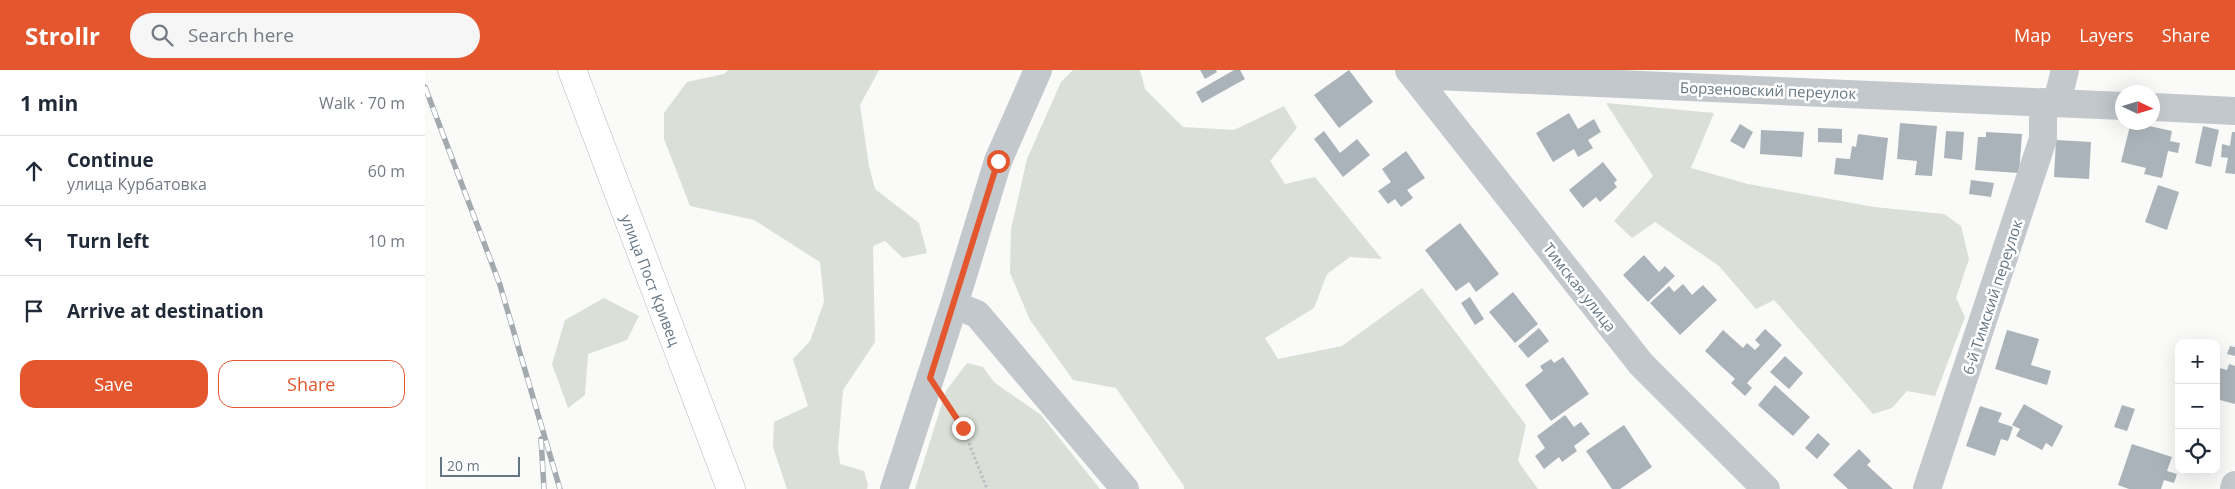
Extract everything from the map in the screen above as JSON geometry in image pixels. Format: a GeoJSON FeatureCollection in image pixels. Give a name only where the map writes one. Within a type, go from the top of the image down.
{"type":"FeatureCollection","features":[{"type":"Feature","properties":{"kind":"main road","name":"улица Пост Кривец"},"geometry":{"type":"LineString","coordinates":[[573,70],[731,489]]}},
{"type":"Feature","properties":{"kind":"street"},"geometry":{"type":"LineString","coordinates":[[894,489],[954,306],[998,161],[1038,70]]}},
{"type":"Feature","properties":{"kind":"street","name":"6-й Тимский переулок"},"geometry":{"type":"LineString","coordinates":[[1927,489],[2043,139],[2050,102],[2065,70]]}},
{"type":"Feature","properties":{"kind":"street","name":"Борзеновский переулок"},"geometry":{"type":"LineString","coordinates":[[1411,73],[2115,106]]}},
{"type":"Feature","properties":{"kind":"street","name":"Тимская улица"},"geometry":{"type":"LineString","coordinates":[[1411,73],[1641,364],[1766,489]]}},
{"type":"Feature","properties":{"kind":"street"},"geometry":{"type":"LineString","coordinates":[[2160,107],[2235,111]]}},
{"type":"Feature","properties":{"kind":"street"},"geometry":{"type":"LineString","coordinates":[[954,306],[977,314],[1125,489]]}},
{"type":"Feature","properties":{"kind":"street"},"geometry":{"type":"LineString","coordinates":[[2233,489],[2235,485]]}},
{"type":"Feature","properties":{"kind":"path"},"geometry":{"type":"LineString","coordinates":[[930,378],[963,428],[987,489]]}},
{"type":"Feature","properties":{"kind":"shaded area"},"geometry":{"type":"Polygon","coordinates":[[[728,70],[879,70],[860,105],[869,166],[875,189],[919,223],[927,253],[903,258],[885,241],[873,246],[875,342],[843,390],[838,449],[840,464],[864,471],[868,485],[867,489],[787,489],[773,447],[774,422],[808,406],[793,359],[810,341],[824,302],[820,262],[754,220],[690,206],[664,139],[664,113],[687,82],[724,74],[728,70]]]}},
{"type":"Feature","properties":{"kind":"shaded area"},"geometry":{"type":"Polygon","coordinates":[[[1073,70],[1140,70],[1145,89],[1183,127],[1234,130],[1284,106],[1297,128],[1270,161],[1285,184],[1315,177],[1382,259],[1350,257],[1327,274],[1314,308],[1265,338],[1278,359],[1342,346],[1422,288],[1526,425],[1518,461],[1538,489],[1184,489],[1184,486],[1116,388],[1073,380],[1030,320],[1010,273],[1011,229],[1027,159],[1061,82],[1073,70]]]}},
{"type":"Feature","properties":{"kind":"shaded area"},"geometry":{"type":"Polygon","coordinates":[[[1606,103],[1714,113],[1691,168],[1748,184],[1874,207],[1944,214],[1961,226],[1969,259],[1956,298],[1965,317],[1935,396],[1907,391],[1892,408],[1873,414],[1774,300],[1756,309],[1719,266],[1655,222],[1632,238],[1614,221],[1653,176],[1606,103]]]}},
{"type":"Feature","properties":{"kind":"shaded area"},"geometry":{"type":"Polygon","coordinates":[[[604,298],[639,316],[627,340],[588,354],[585,395],[568,408],[552,364],[565,320],[604,298]]]}},
{"type":"Feature","properties":{"kind":"shaded area"},"geometry":{"type":"Polygon","coordinates":[[[967,363],[983,367],[995,383],[1041,415],[1100,489],[915,489],[946,391],[967,363]]]}},
{"type":"Feature","properties":{"kind":"building"},"geometry":{"type":"Polygon","coordinates":[[[1200,70],[1216,70],[1217,72],[1205,79],[1200,70]]]}},
{"type":"Feature","properties":{"kind":"building"},"geometry":{"type":"Polygon","coordinates":[[[1234,70],[1240,70],[1245,79],[1202,103],[1196,92],[1234,70]]]}},
{"type":"Feature","properties":{"kind":"building"},"geometry":{"type":"Polygon","coordinates":[[[1349,70],[1373,102],[1339,128],[1314,95],[1349,70]]]}},
{"type":"Feature","properties":{"kind":"building"},"geometry":{"type":"Polygon","coordinates":[[[1569,113],[1578,129],[1594,119],[1601,132],[1588,140],[1593,148],[1578,157],[1574,149],[1553,162],[1536,133],[1569,113]]]}},
{"type":"Feature","properties":{"kind":"building"},"geometry":{"type":"Polygon","coordinates":[[[1900,123],[1937,126],[1932,176],[1915,175],[1917,161],[1897,159],[1900,123]]]}},
{"type":"Feature","properties":{"kind":"building"},"geometry":{"type":"Polygon","coordinates":[[[1740,124],[1753,132],[1744,149],[1730,141],[1740,124]]]}},
{"type":"Feature","properties":{"kind":"building"},"geometry":{"type":"Polygon","coordinates":[[[2203,126],[2219,130],[2211,167],[2195,163],[2203,126]]]}},
{"type":"Feature","properties":{"kind":"building"},"geometry":{"type":"Polygon","coordinates":[[[1818,128],[1842,129],[1842,143],[1818,142],[1818,128]]]}},
{"type":"Feature","properties":{"kind":"building"},"geometry":{"type":"Polygon","coordinates":[[[2160,128],[2172,131],[2170,141],[2180,143],[2178,153],[2168,151],[2162,178],[2144,174],[2146,168],[2121,162],[2129,130],[2160,130],[2160,128]]]}},
{"type":"Feature","properties":{"kind":"building"},"geometry":{"type":"Polygon","coordinates":[[[1761,130],[1804,132],[1802,157],[1760,154],[1761,130]]]}},
{"type":"Feature","properties":{"kind":"building"},"geometry":{"type":"Polygon","coordinates":[[[1324,131],[1340,153],[1357,139],[1370,155],[1343,177],[1314,139],[1324,131]]]}},
{"type":"Feature","properties":{"kind":"building"},"geometry":{"type":"Polygon","coordinates":[[[1946,131],[1964,132],[1962,160],[1944,158],[1946,131]]]}},
{"type":"Feature","properties":{"kind":"building"},"geometry":{"type":"Polygon","coordinates":[[[1986,132],[2022,134],[2019,173],[1975,170],[1978,137],[1986,137],[1986,132]]]}},
{"type":"Feature","properties":{"kind":"building"},"geometry":{"type":"Polygon","coordinates":[[[2232,132],[2235,132],[2235,174],[2225,173],[2228,158],[2221,157],[2222,144],[2230,146],[2232,132]]]}},
{"type":"Feature","properties":{"kind":"building"},"geometry":{"type":"Polygon","coordinates":[[[1858,134],[1888,138],[1883,180],[1834,174],[1836,158],[1850,159],[1852,146],[1856,147],[1858,134]]]}},
{"type":"Feature","properties":{"kind":"building"},"geometry":{"type":"Polygon","coordinates":[[[2056,140],[2091,142],[2089,179],[2054,177],[2056,140]]]}},
{"type":"Feature","properties":{"kind":"building"},"geometry":{"type":"Polygon","coordinates":[[[1406,151],[1425,178],[1407,190],[1413,198],[1401,207],[1395,199],[1388,204],[1378,191],[1391,182],[1382,169],[1406,151]]]}},
{"type":"Feature","properties":{"kind":"building"},"geometry":{"type":"Polygon","coordinates":[[[1603,162],[1617,180],[1614,183],[1617,187],[1600,202],[1596,197],[1583,208],[1569,190],[1603,162]]]}},
{"type":"Feature","properties":{"kind":"building"},"geometry":{"type":"Polygon","coordinates":[[[1971,180],[1994,183],[1991,197],[1969,194],[1971,180]]]}},
{"type":"Feature","properties":{"kind":"building"},"geometry":{"type":"Polygon","coordinates":[[[2158,185],[2179,192],[2167,230],[2145,222],[2158,185]]]}},
{"type":"Feature","properties":{"kind":"building"},"geometry":{"type":"Polygon","coordinates":[[[1460,223],[1499,274],[1476,292],[1469,282],[1456,291],[1425,250],[1460,223]]]}},
{"type":"Feature","properties":{"kind":"building"},"geometry":{"type":"Polygon","coordinates":[[[1644,255],[1659,272],[1665,266],[1675,276],[1648,302],[1623,275],[1644,255]]]}},
{"type":"Feature","properties":{"kind":"building"},"geometry":{"type":"Polygon","coordinates":[[[1683,284],[1692,295],[1703,285],[1717,300],[1680,335],[1650,303],[1669,286],[1674,292],[1683,284]]]}},
{"type":"Feature","properties":{"kind":"building"},"geometry":{"type":"Polygon","coordinates":[[[1513,292],[1538,324],[1515,343],[1489,312],[1513,292]]]}},
{"type":"Feature","properties":{"kind":"building"},"geometry":{"type":"Polygon","coordinates":[[[1470,297],[1484,319],[1475,325],[1461,303],[1470,297]]]}},
{"type":"Feature","properties":{"kind":"building"},"geometry":{"type":"Polygon","coordinates":[[[1539,328],[1549,341],[1528,358],[1518,346],[1539,328]]]}},
{"type":"Feature","properties":{"kind":"building"},"geometry":{"type":"Polygon","coordinates":[[[1765,329],[1782,345],[1747,383],[1752,388],[1745,396],[1731,383],[1735,379],[1705,351],[1723,330],[1743,348],[1747,343],[1755,350],[1760,345],[1755,340],[1765,329]]]}},
{"type":"Feature","properties":{"kind":"building"},"geometry":{"type":"Polygon","coordinates":[[[2007,330],[2039,339],[2031,365],[2051,371],[2047,385],[1995,369],[2007,330]]]}},
{"type":"Feature","properties":{"kind":"building"},"geometry":{"type":"Polygon","coordinates":[[[2230,346],[2235,347],[2235,356],[2227,354],[2230,346]]]}},
{"type":"Feature","properties":{"kind":"building"},"geometry":{"type":"Polygon","coordinates":[[[1785,356],[1803,373],[1789,389],[1770,372],[1785,356]]]}},
{"type":"Feature","properties":{"kind":"building"},"geometry":{"type":"Polygon","coordinates":[[[1563,357],[1589,394],[1551,421],[1525,385],[1543,371],[1540,366],[1551,359],[1554,363],[1563,357]]]}},
{"type":"Feature","properties":{"kind":"building"},"geometry":{"type":"Polygon","coordinates":[[[2229,364],[2235,366],[2235,404],[2220,400],[2220,368],[2227,370],[2229,364]]]}},
{"type":"Feature","properties":{"kind":"building"},"geometry":{"type":"Polygon","coordinates":[[[1775,385],[1810,417],[1793,436],[1758,405],[1775,385]]]}},
{"type":"Feature","properties":{"kind":"building"},"geometry":{"type":"Polygon","coordinates":[[[2024,404],[2063,426],[2052,447],[2046,443],[2042,450],[2016,436],[2020,429],[2012,425],[2024,404]]]}},
{"type":"Feature","properties":{"kind":"building"},"geometry":{"type":"Polygon","coordinates":[[[2122,405],[2135,409],[2127,431],[2114,427],[2122,405]]]}},
{"type":"Feature","properties":{"kind":"building"},"geometry":{"type":"Polygon","coordinates":[[[1980,406],[2002,413],[1998,422],[2013,427],[2008,441],[2001,439],[1995,456],[1966,446],[1980,406]]]}},
{"type":"Feature","properties":{"kind":"building"},"geometry":{"type":"Polygon","coordinates":[[[1565,415],[1574,427],[1581,422],[1590,434],[1574,446],[1577,451],[1562,462],[1559,457],[1544,469],[1535,456],[1545,448],[1537,436],[1565,415]]]}},
{"type":"Feature","properties":{"kind":"building"},"geometry":{"type":"Polygon","coordinates":[[[1624,425],[1652,467],[1620,489],[1612,489],[1586,451],[1624,425]]]}},
{"type":"Feature","properties":{"kind":"building"},"geometry":{"type":"Polygon","coordinates":[[[1818,433],[1830,444],[1817,459],[1805,448],[1818,433]]]}},
{"type":"Feature","properties":{"kind":"building"},"geometry":{"type":"Polygon","coordinates":[[[2132,444],[2172,457],[2167,471],[2177,474],[2174,483],[2164,480],[2161,489],[2129,489],[2118,485],[2132,444]]]}},
{"type":"Feature","properties":{"kind":"building"},"geometry":{"type":"Polygon","coordinates":[[[1859,449],[1871,461],[1867,465],[1893,489],[1848,489],[1833,475],[1859,449]]]}},
{"type":"Feature","properties":{"kind":"railway"},"geometry":{"type":"LineString","coordinates":[[425,87],[500,285],[560,489]]}},
{"type":"Feature","properties":{"kind":"railway"},"geometry":{"type":"LineString","coordinates":[[541,439],[544,489]]}},
{"type":"Feature","properties":{"kind":"route"},"geometry":{"type":"LineString","coordinates":[[963,428],[930,378],[998,161]]}}]}
